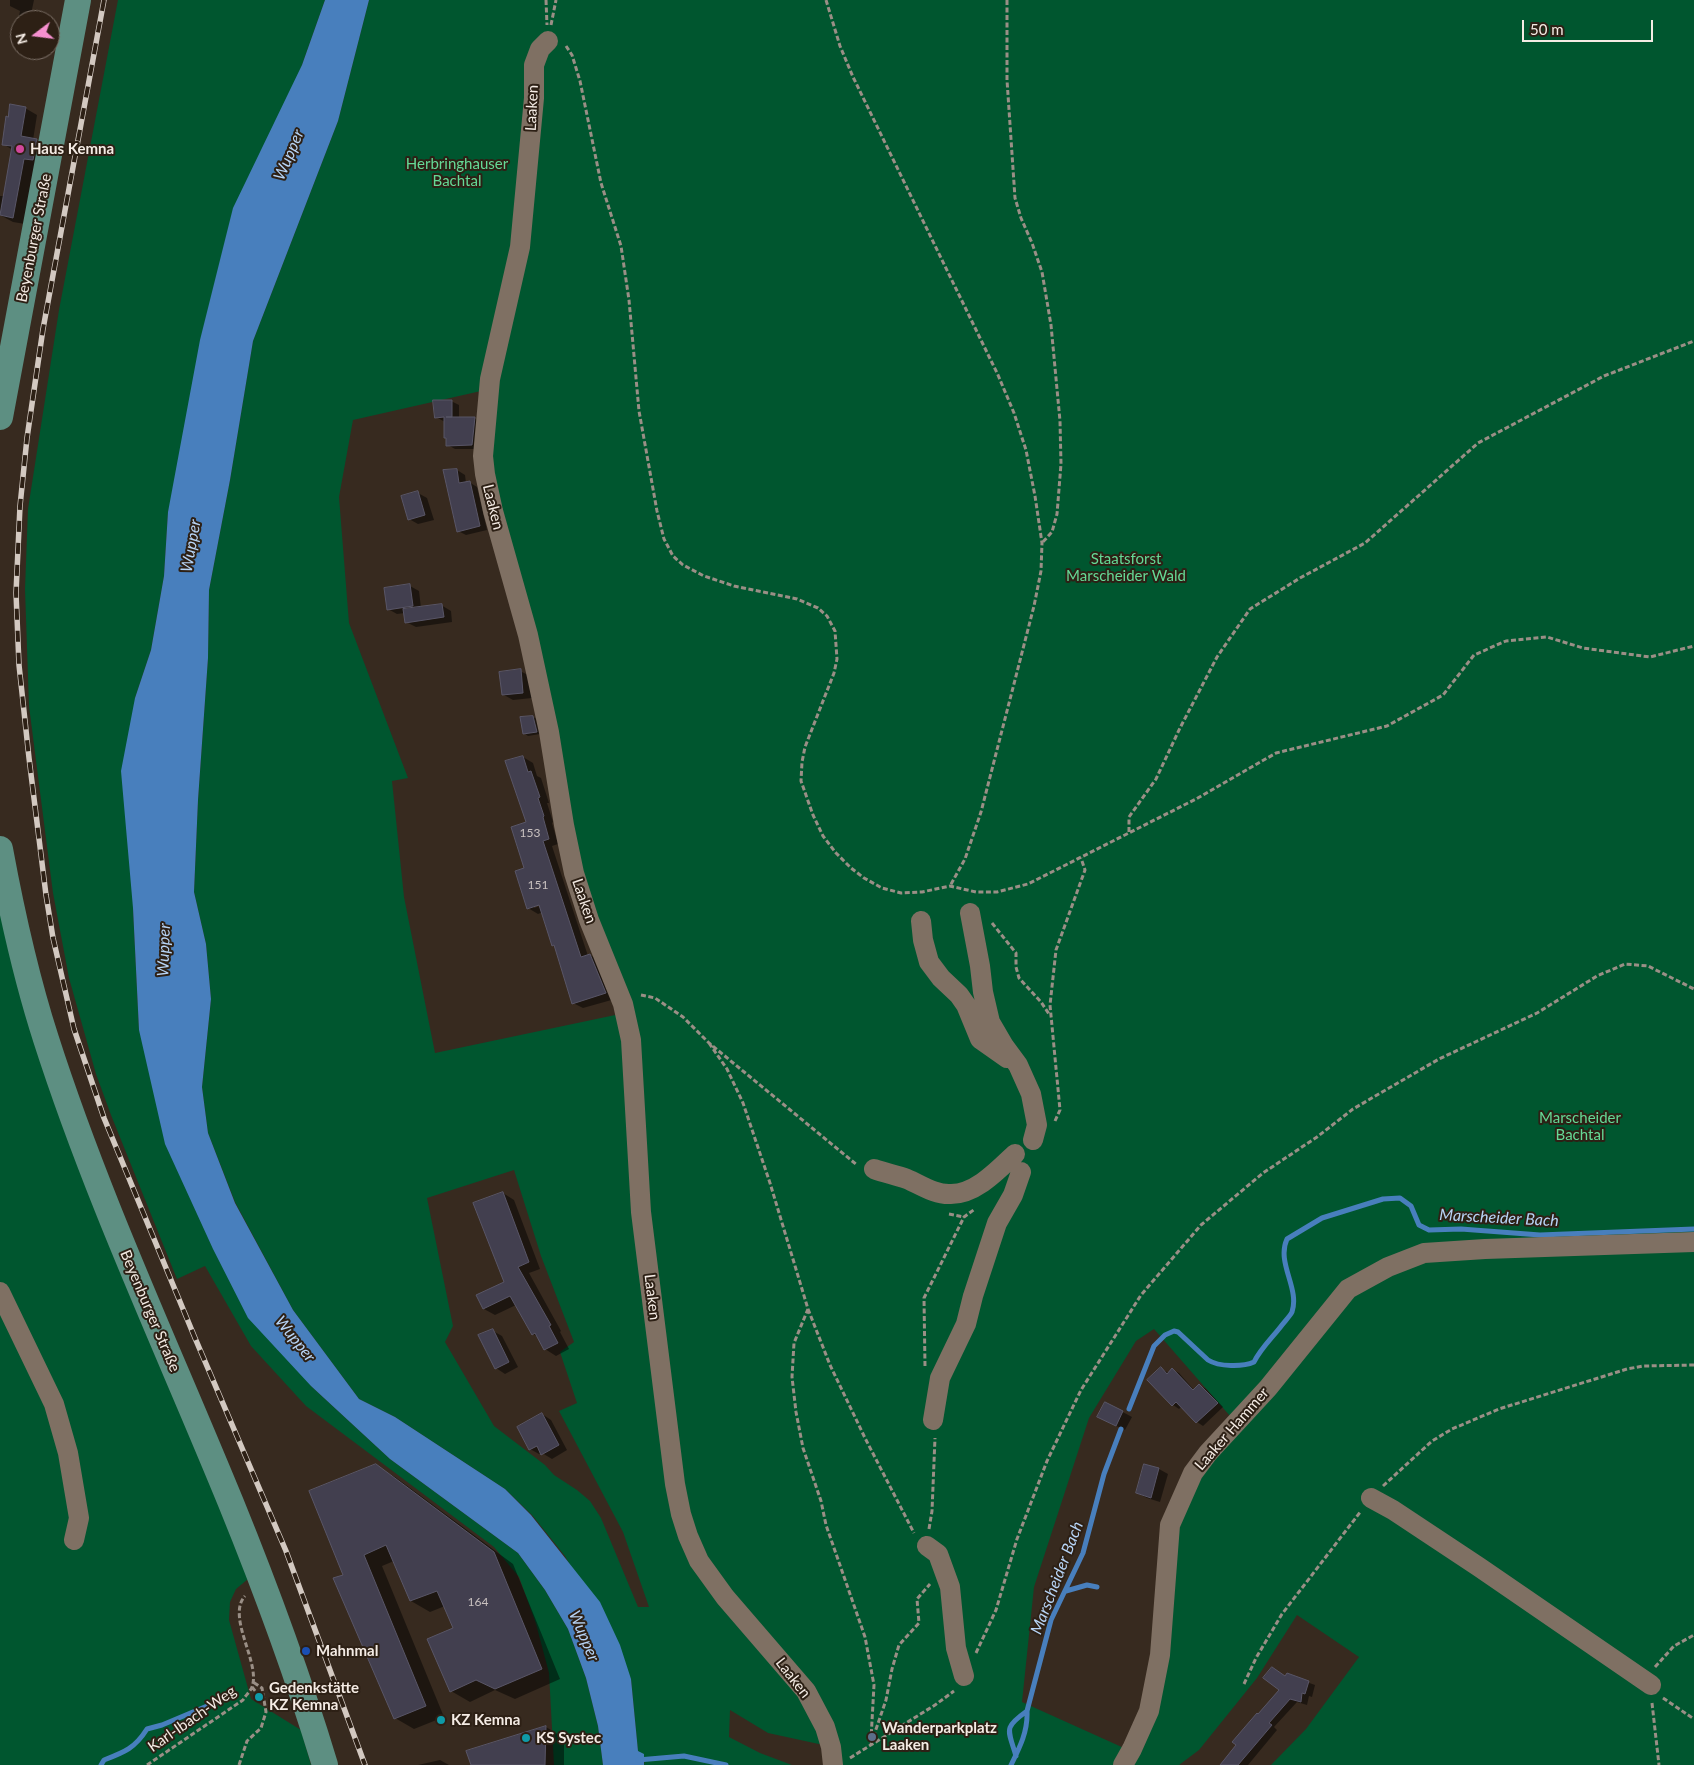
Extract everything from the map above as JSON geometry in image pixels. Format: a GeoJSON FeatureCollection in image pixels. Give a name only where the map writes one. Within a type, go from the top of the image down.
{"type":"FeatureCollection","features":[{"type":"Feature","properties":{"kind":"main road","name":"Beyenburger Straße"},"geometry":{"type":"LineString","coordinates":[[0,417],[78,0]]}},
{"type":"Feature","properties":{"kind":"main road","name":"Beyenburger Straße"},"geometry":{"type":"LineString","coordinates":[[0,850],[20,946],[46,1038],[65,1094],[113,1221],[264,1587],[288,1652],[325,1765]]}},
{"type":"Feature","properties":{"kind":"street","name":"Laaken"},"geometry":{"type":"LineString","coordinates":[[548,41],[540,49],[534,65],[534,98],[520,247],[490,380],[483,456],[485,474],[493,511],[528,635],[549,732],[574,873],[589,920],[623,1004],[631,1040],[641,1212],[675,1484],[681,1514],[699,1561],[725,1597],[806,1691],[825,1727],[831,1746],[840,1762]]}},
{"type":"Feature","properties":{"kind":"street"},"geometry":{"type":"LineString","coordinates":[[978,910],[980,966],[983,992],[990,1022],[1018,1065],[1031,1094],[1037,1124],[1033,1140]]}},
{"type":"Feature","properties":{"kind":"street"},"geometry":{"type":"LineString","coordinates":[[921,922],[923,940],[929,962],[966,1005],[980,1039],[1018,1065]]}},
{"type":"Feature","properties":{"kind":"street"},"geometry":{"type":"LineString","coordinates":[[866,1168],[907,1179],[927,1189],[949,1195],[960,1193],[1018,1163],[1013,1194],[997,1223],[973,1296],[966,1324],[940,1378],[933,1420]]}},
{"type":"Feature","properties":{"kind":"street","name":"Laaker Hammer"},"geometry":{"type":"LineString","coordinates":[[1128,1757],[1149,1711],[1160,1654],[1170,1525],[1193,1473],[1208,1453],[1268,1388],[1348,1289],[1388,1267],[1424,1253],[1694,1242]]}},
{"type":"Feature","properties":{"kind":"street"},"geometry":{"type":"LineString","coordinates":[[0,1292],[54,1404],[68,1453],[79,1518],[74,1540]]}},
{"type":"Feature","properties":{"kind":"street"},"geometry":{"type":"LineString","coordinates":[[1371,1498],[1393,1510],[1479,1567],[1655,1690]]}},
{"type":"Feature","properties":{"kind":"street"},"geometry":{"type":"LineString","coordinates":[[927,1546],[938,1554],[950,1587],[956,1648],[964,1676]]}},
{"type":"Feature","properties":{"kind":"path"},"geometry":{"type":"LineString","coordinates":[[546,0],[548,41]]}},
{"type":"Feature","properties":{"kind":"path"},"geometry":{"type":"LineString","coordinates":[[548,41],[556,0]]}},
{"type":"Feature","properties":{"kind":"path"},"geometry":{"type":"LineString","coordinates":[[826,0],[840,46],[853,76],[998,375],[1014,413],[1026,450],[1042,543],[1040,571],[1034,606],[981,812],[965,859],[950,886]]}},
{"type":"Feature","properties":{"kind":"path"},"geometry":{"type":"LineString","coordinates":[[1007,0],[1007,80],[1015,198],[1042,272],[1051,325],[1060,421],[1061,464],[1057,514],[1052,532],[1042,543]]}},
{"type":"Feature","properties":{"kind":"path"},"geometry":{"type":"LineString","coordinates":[[548,41],[562,42],[572,55],[587,110],[601,183],[621,246],[628,291],[639,411],[657,512],[664,540],[673,556],[683,565],[704,576],[734,586],[797,599],[818,608],[827,616],[835,631],[837,658],[834,673],[805,747],[801,780],[813,815],[823,836],[836,853],[864,878],[882,888],[901,893],[922,892],[950,886],[976,892],[997,892],[1028,884],[1196,799],[1276,753],[1387,726],[1443,695],[1474,656],[1506,641],[1547,637],[1583,648],[1650,656],[1694,646]]}},
{"type":"Feature","properties":{"kind":"path"},"geometry":{"type":"LineString","coordinates":[[1129,832],[1129,817],[1156,779],[1217,657],[1250,609],[1364,542],[1478,443],[1604,376],[1694,341]]}},
{"type":"Feature","properties":{"kind":"path"},"geometry":{"type":"LineString","coordinates":[[976,892],[978,910],[1016,953],[1016,967],[1020,978],[1050,1015],[1056,950],[1085,870],[1081,858]]}},
{"type":"Feature","properties":{"kind":"path"},"geometry":{"type":"LineString","coordinates":[[840,1762],[935,1706],[956,1690],[972,1662],[996,1610],[1017,1538],[1047,1461],[1081,1390],[1141,1295],[1201,1225],[1263,1173],[1317,1137],[1353,1109],[1439,1059],[1537,1013],[1597,976],[1625,964],[1648,966],[1694,989]]}},
{"type":"Feature","properties":{"kind":"path"},"geometry":{"type":"LineString","coordinates":[[641,995],[655,998],[683,1017],[709,1043],[866,1168]]}},
{"type":"Feature","properties":{"kind":"path"},"geometry":{"type":"LineString","coordinates":[[709,1043],[727,1069],[743,1103],[770,1183],[808,1309],[830,1365],[916,1537],[927,1546]]}},
{"type":"Feature","properties":{"kind":"path"},"geometry":{"type":"LineString","coordinates":[[944,1214],[964,1217]]}},
{"type":"Feature","properties":{"kind":"path"},"geometry":{"type":"LineString","coordinates":[[808,1309],[794,1343],[792,1376],[796,1412],[804,1448],[821,1501],[826,1525],[865,1637],[874,1685],[871,1744]]}},
{"type":"Feature","properties":{"kind":"path"},"geometry":{"type":"LineString","coordinates":[[1244,1684],[1256,1658],[1282,1614],[1371,1498],[1432,1441],[1452,1429],[1498,1409],[1627,1369],[1643,1366],[1694,1365]]}},
{"type":"Feature","properties":{"kind":"path","name":"Karl-Ibach-Weg"},"geometry":{"type":"LineString","coordinates":[[147,1765],[243,1700],[252,1687],[253,1673],[241,1628],[239,1607],[248,1593],[264,1587]]}},
{"type":"Feature","properties":{"kind":"path"},"geometry":{"type":"LineString","coordinates":[[238,1765],[247,1742],[261,1728],[266,1712],[262,1688],[252,1682]]}},
{"type":"Feature","properties":{"kind":"path"},"geometry":{"type":"LineString","coordinates":[[252,1687],[256,1692]]}},
{"type":"Feature","properties":{"kind":"path"},"geometry":{"type":"LineString","coordinates":[[1655,1690],[1694,1719]]}},
{"type":"Feature","properties":{"kind":"green space"},"geometry":{"type":"Polygon","coordinates":[[[118,0],[325,0],[302,65],[168,512],[164,576],[151,650],[135,698],[133,908],[139,1030],[311,1386],[390,1459],[518,1553],[545,1590],[568,1629],[586,1678],[598,1726],[603,1765],[554,1765],[549,1673],[536,1624],[519,1577],[494,1547],[306,1406],[251,1346],[205,1266],[177,1279],[96,1074],[69,978],[53,893],[29,706],[25,589],[28,509],[59,310],[118,0]]]}},
{"type":"Feature","properties":{"kind":"green space","name":"Staatsforst Marscheider Wald"},"geometry":{"type":"Polygon","coordinates":[[[369,0],[1694,0],[1694,1765],[1271,1765],[1306,1729],[1359,1657],[1297,1615],[1257,1678],[1199,1750],[1179,1765],[834,1765],[828,1746],[768,1733],[730,1710],[729,1737],[760,1753],[792,1765],[644,1765],[645,1760],[638,1751],[631,1679],[565,1556],[532,1515],[505,1489],[395,1417],[359,1399],[293,1310],[235,1202],[208,1133],[202,1087],[211,999],[206,944],[194,892],[198,800],[208,658],[209,590],[230,480],[253,341],[338,121],[369,0]],[[481,391],[353,420],[339,497],[349,623],[408,778],[392,781],[404,897],[435,1053],[620,1014],[575,875],[496,521],[481,391]],[[514,1170],[427,1198],[453,1326],[445,1342],[494,1426],[545,1465],[554,1475],[590,1501],[601,1518],[638,1607],[649,1607],[623,1532],[559,1411],[577,1403],[560,1352],[574,1342],[541,1256],[514,1170]],[[1154,1329],[1136,1341],[1089,1418],[1034,1587],[1022,1702],[1135,1753],[1173,1538],[1230,1416],[1154,1329]]]}},
{"type":"Feature","properties":{"kind":"green space"},"geometry":{"type":"Polygon","coordinates":[[[0,889],[248,1579],[236,1589],[230,1602],[229,1620],[251,1699],[301,1730],[311,1765],[0,1765],[0,889]]]}},
{"type":"Feature","properties":{"kind":"water","name":"Wupper"},"geometry":{"type":"Polygon","coordinates":[[[325,0],[369,0],[338,121],[253,341],[230,480],[209,590],[208,658],[198,800],[194,892],[206,944],[211,999],[202,1087],[208,1133],[235,1203],[293,1310],[359,1399],[395,1417],[505,1489],[531,1515],[600,1602],[620,1645],[631,1679],[638,1751],[644,1754],[644,1765],[603,1765],[598,1726],[586,1678],[568,1629],[545,1590],[518,1553],[390,1459],[311,1386],[248,1318],[213,1249],[165,1144],[139,1030],[133,908],[121,771],[135,698],[151,650],[164,576],[168,512],[200,340],[233,208],[302,65],[325,0]]]}},
{"type":"Feature","properties":{"kind":"building"},"geometry":{"type":"Polygon","coordinates":[[[10,104],[26,107],[21,136],[37,139],[33,160],[24,159],[13,218],[0,215],[12,146],[2,145],[6,116],[8,117],[10,104]]]}},
{"type":"Feature","properties":{"kind":"building"},"geometry":{"type":"Polygon","coordinates":[[[433,400],[452,400],[452,417],[475,417],[472,445],[446,446],[444,417],[435,418],[433,400]]]}},
{"type":"Feature","properties":{"kind":"building"},"geometry":{"type":"Polygon","coordinates":[[[457,469],[459,483],[470,481],[480,526],[457,532],[443,470],[457,469]]]}},
{"type":"Feature","properties":{"kind":"building"},"geometry":{"type":"Polygon","coordinates":[[[418,491],[425,515],[408,520],[401,496],[418,491]]]}},
{"type":"Feature","properties":{"kind":"building"},"geometry":{"type":"Polygon","coordinates":[[[410,584],[413,606],[387,610],[384,588],[410,584]]]}},
{"type":"Feature","properties":{"kind":"building"},"geometry":{"type":"Polygon","coordinates":[[[442,604],[444,617],[405,623],[403,609],[442,604]]]}},
{"type":"Feature","properties":{"kind":"building"},"geometry":{"type":"Polygon","coordinates":[[[521,669],[523,693],[502,695],[499,672],[521,669]]]}},
{"type":"Feature","properties":{"kind":"building"},"geometry":{"type":"Polygon","coordinates":[[[533,716],[537,732],[523,734],[520,717],[533,716]]]}},
{"type":"Feature","properties":{"kind":"building"},"geometry":{"type":"Polygon","coordinates":[[[523,756],[528,772],[531,771],[540,797],[538,798],[549,839],[543,841],[581,957],[590,954],[606,993],[572,1004],[554,945],[552,946],[539,905],[527,909],[515,871],[524,868],[511,827],[526,822],[505,761],[523,756]]]}},
{"type":"Feature","properties":{"kind":"building"},"geometry":{"type":"Polygon","coordinates":[[[503,1192],[529,1262],[518,1267],[551,1325],[549,1326],[558,1343],[544,1350],[535,1333],[532,1335],[510,1296],[483,1309],[476,1295],[504,1282],[473,1203],[503,1192]]]}},
{"type":"Feature","properties":{"kind":"building"},"geometry":{"type":"Polygon","coordinates":[[[493,1329],[509,1362],[495,1369],[478,1335],[493,1329]]]}},
{"type":"Feature","properties":{"kind":"building"},"geometry":{"type":"Polygon","coordinates":[[[1161,1367],[1167,1374],[1172,1368],[1193,1390],[1199,1384],[1218,1403],[1196,1423],[1176,1402],[1172,1406],[1147,1380],[1161,1367]]]}},
{"type":"Feature","properties":{"kind":"building"},"geometry":{"type":"Polygon","coordinates":[[[1105,1402],[1123,1411],[1116,1426],[1097,1417],[1105,1402]]]}},
{"type":"Feature","properties":{"kind":"building"},"geometry":{"type":"Polygon","coordinates":[[[542,1413],[559,1445],[541,1455],[537,1446],[529,1450],[517,1427],[542,1413]]]}},
{"type":"Feature","properties":{"kind":"building"},"geometry":{"type":"Polygon","coordinates":[[[376,1464],[494,1552],[542,1669],[495,1689],[476,1680],[450,1692],[427,1639],[453,1628],[437,1591],[410,1601],[386,1545],[364,1555],[426,1706],[394,1719],[333,1578],[343,1575],[309,1491],[376,1464]]]}},
{"type":"Feature","properties":{"kind":"building"},"geometry":{"type":"Polygon","coordinates":[[[1144,1464],[1159,1468],[1151,1498],[1136,1493],[1144,1464]]]}},
{"type":"Feature","properties":{"kind":"building"},"geometry":{"type":"Polygon","coordinates":[[[1272,1667],[1285,1676],[1287,1673],[1309,1681],[1305,1694],[1302,1693],[1301,1702],[1290,1699],[1269,1723],[1272,1725],[1238,1765],[1220,1765],[1236,1745],[1232,1742],[1279,1690],[1263,1678],[1272,1667]]]}},
{"type":"Feature","properties":{"kind":"building","name":"KS Systec"},"geometry":{"type":"Polygon","coordinates":[[[546,1726],[545,1765],[471,1765],[466,1751],[546,1726]]]}},
{"type":"Feature","properties":{"kind":"waterway","name":"Marscheider Bach"},"geometry":{"type":"LineString","coordinates":[[1129,1409],[1154,1346],[1165,1335],[1174,1331],[1178,1332],[1208,1360],[1218,1364],[1244,1365],[1254,1362],[1292,1312],[1293,1294],[1284,1257],[1287,1239],[1322,1218],[1383,1199],[1400,1198],[1411,1206],[1419,1225],[1429,1230],[1461,1229],[1540,1235],[1694,1229]]}},
{"type":"Feature","properties":{"kind":"waterway","name":"Marscheider Bach"},"geometry":{"type":"LineString","coordinates":[[1011,1765],[1025,1732],[1027,1711],[1051,1620],[1083,1553],[1104,1474],[1121,1429]]}},
{"type":"Feature","properties":{"kind":"waterway"},"geometry":{"type":"LineString","coordinates":[[1066,1591],[1087,1585],[1097,1587]]}},
{"type":"Feature","properties":{"kind":"waterway"},"geometry":{"type":"LineString","coordinates":[[101,1765],[104,1760],[124,1752],[134,1745],[147,1729],[162,1725],[231,1696]]}},
{"type":"Feature","properties":{"kind":"waterway"},"geometry":{"type":"LineString","coordinates":[[1016,1756],[1010,1730],[1014,1721],[1027,1711]]}},
{"type":"Feature","properties":{"kind":"waterway","name":"Marscheider Bach"},"geometry":{"type":"LineString","coordinates":[[638,1760],[684,1756],[726,1765]]}},
{"type":"Feature","properties":{"kind":"railway"},"geometry":{"type":"LineString","coordinates":[[104,0],[43,329],[27,438],[20,506],[16,593],[19,665],[46,895],[53,938],[74,1029],[104,1118],[286,1551],[365,1765]]}},
{"type":"Feature","properties":{"kind":"place","name":"Haus Kemna"},"geometry":{"type":"Point","coordinates":[20,149]}},
{"type":"Feature","properties":{"kind":"place","name":"Mahnmal"},"geometry":{"type":"Point","coordinates":[306,1651]}},
{"type":"Feature","properties":{"kind":"place","name":"Gedenkstätte KZ Kemna"},"geometry":{"type":"Point","coordinates":[259,1697]}},
{"type":"Feature","properties":{"kind":"place","name":"KZ Kemna"},"geometry":{"type":"Point","coordinates":[441,1720]}},
{"type":"Feature","properties":{"kind":"place","name":"Wanderparkplatz Laaken"},"geometry":{"type":"Point","coordinates":[872,1737]}},
{"type":"Feature","properties":{"kind":"place","name":"KS Systec"},"geometry":{"type":"Point","coordinates":[526,1738]}},
{"type":"Feature","properties":{"kind":"park label","name":"Herbringhauser Bachtal"},"geometry":{"type":"Point","coordinates":[457,172]}},
{"type":"Feature","properties":{"kind":"park label","name":"Marscheider Bachtal"},"geometry":{"type":"Point","coordinates":[1580,1126]}}]}
